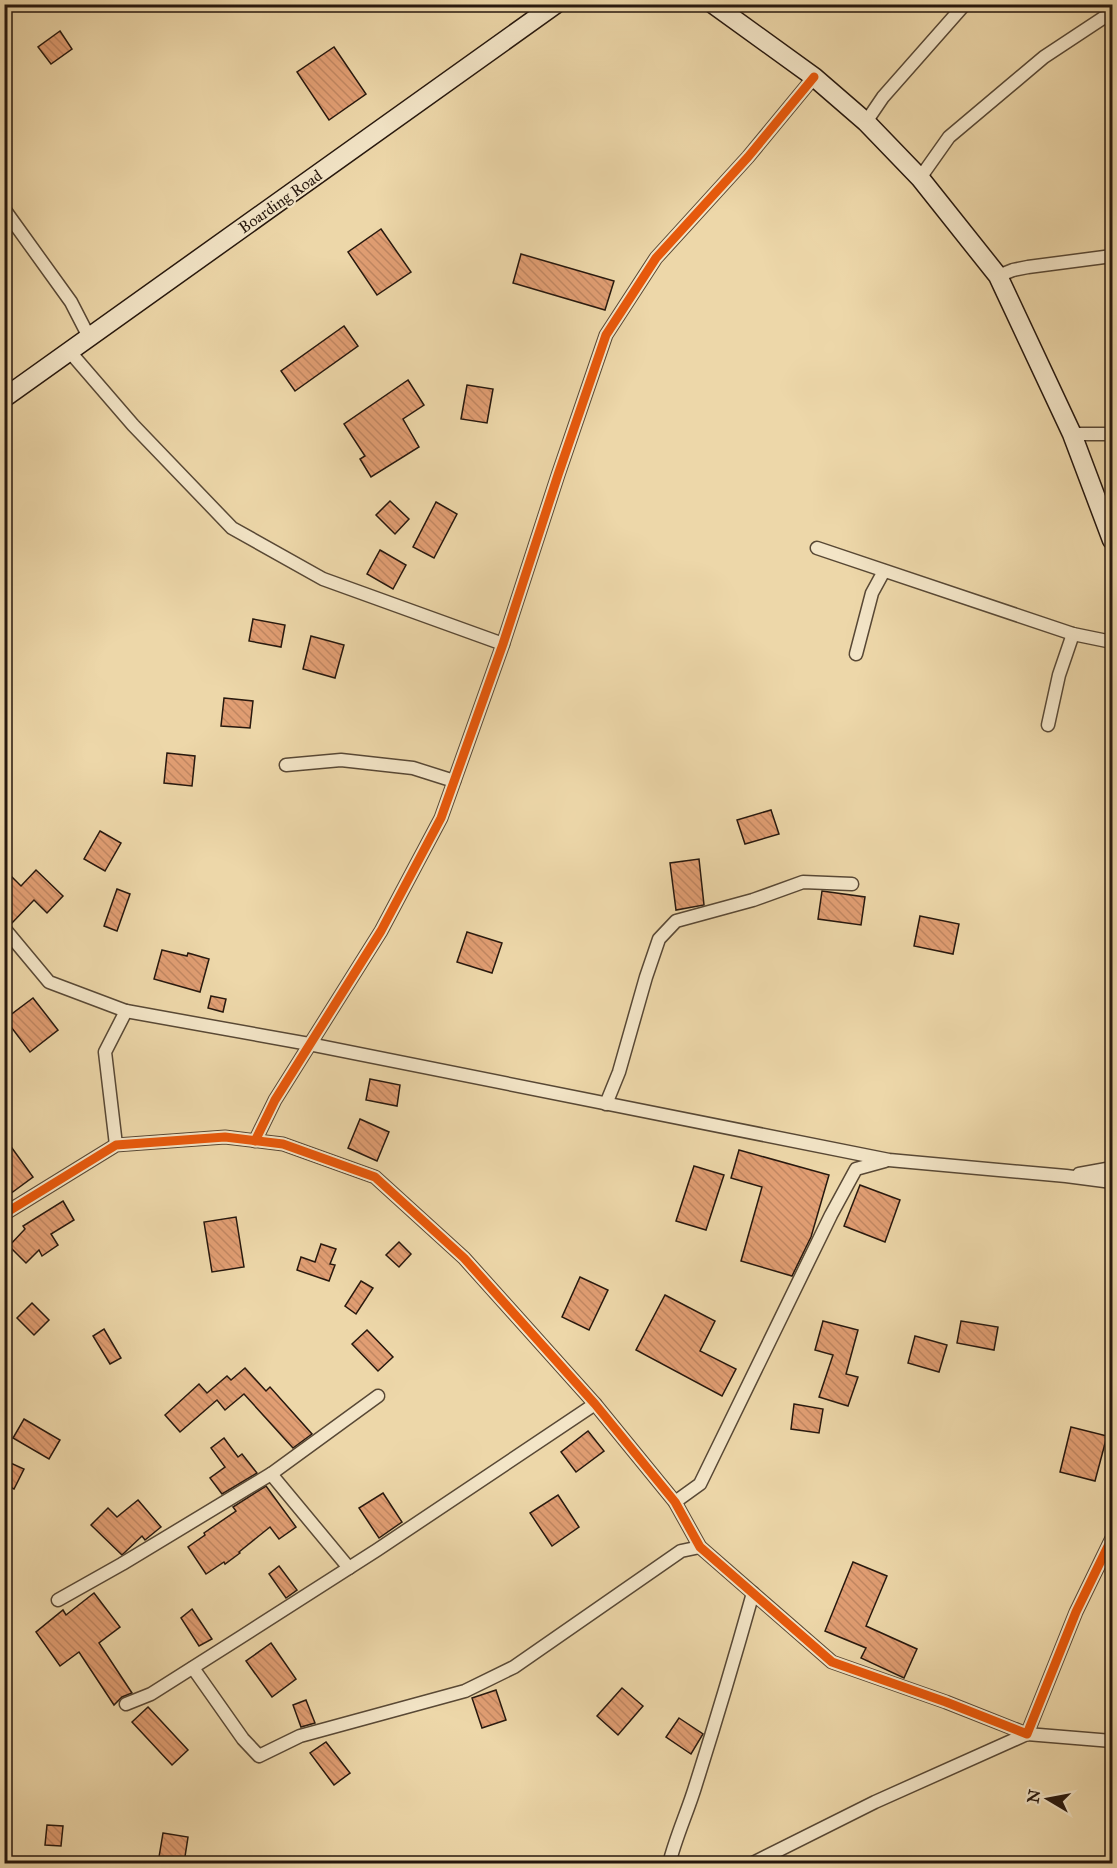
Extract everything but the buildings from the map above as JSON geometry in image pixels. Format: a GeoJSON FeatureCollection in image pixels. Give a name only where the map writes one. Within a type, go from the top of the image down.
{"type":"FeatureCollection","features":[{"type":"Feature","properties":{"kind":"main road","name":"Boarding Road"},"geometry":{"type":"LineString","coordinates":[[4,398],[556,4]]}},
{"type":"Feature","properties":{"kind":"main road"},"geometry":{"type":"LineString","coordinates":[[713,4],[814,77],[866,122],[920,178],[998,276],[1072,434],[1113,540]]}},
{"type":"Feature","properties":{"kind":"street"},"geometry":{"type":"LineString","coordinates":[[866,122],[883,97],[965,4]]}},
{"type":"Feature","properties":{"kind":"street"},"geometry":{"type":"LineString","coordinates":[[920,178],[949,137],[1044,57],[1103,18],[1113,16]]}},
{"type":"Feature","properties":{"kind":"street"},"geometry":{"type":"LineString","coordinates":[[255,1141],[275,1100],[381,931],[441,818],[606,335],[656,258],[748,157],[814,77]]}},
{"type":"Feature","properties":{"kind":"street"},"geometry":{"type":"LineString","coordinates":[[4,209],[71,302],[89,337]]}},
{"type":"Feature","properties":{"kind":"street"},"geometry":{"type":"LineString","coordinates":[[998,276],[1028,267],[1113,256]]}},
{"type":"Feature","properties":{"kind":"street"},"geometry":{"type":"LineString","coordinates":[[70,352],[133,425],[232,528],[323,579],[502,644]]}},
{"type":"Feature","properties":{"kind":"street"},"geometry":{"type":"LineString","coordinates":[[1072,434],[1113,434]]}},
{"type":"Feature","properties":{"kind":"street"},"geometry":{"type":"LineString","coordinates":[[817,548],[1073,634],[1113,642]]}},
{"type":"Feature","properties":{"kind":"street"},"geometry":{"type":"LineString","coordinates":[[856,654],[872,593],[884,571]]}},
{"type":"Feature","properties":{"kind":"street"},"geometry":{"type":"LineString","coordinates":[[1048,725],[1059,675],[1073,634]]}},
{"type":"Feature","properties":{"kind":"street"},"geometry":{"type":"LineString","coordinates":[[286,765],[341,760],[413,768],[454,781]]}},
{"type":"Feature","properties":{"kind":"street"},"geometry":{"type":"LineString","coordinates":[[606,1104],[619,1072],[659,939],[676,921],[753,900],[803,882],[852,885]]}},
{"type":"Feature","properties":{"kind":"street"},"geometry":{"type":"LineString","coordinates":[[4,928],[49,982],[126,1011],[309,1044],[890,1160],[1113,1182]]}},
{"type":"Feature","properties":{"kind":"street"},"geometry":{"type":"LineString","coordinates":[[116,1145],[105,1053],[126,1011]]}},
{"type":"Feature","properties":{"kind":"street"},"geometry":{"type":"LineString","coordinates":[[4,1214],[116,1145],[225,1137],[283,1144],[375,1177],[464,1258],[595,1404],[675,1502],[700,1547],[832,1662],[946,1702],[1027,1734],[1113,1741]]}},
{"type":"Feature","properties":{"kind":"street"},"geometry":{"type":"LineString","coordinates":[[675,1502],[700,1484],[831,1215],[856,1169],[890,1160]]}},
{"type":"Feature","properties":{"kind":"street"},"geometry":{"type":"LineString","coordinates":[[1066,1176],[1113,1168]]}},
{"type":"Feature","properties":{"kind":"street"},"geometry":{"type":"LineString","coordinates":[[58,1600],[271,1474],[378,1396]]}},
{"type":"Feature","properties":{"kind":"street"},"geometry":{"type":"LineString","coordinates":[[126,1704],[151,1694],[193,1668],[349,1568],[595,1404]]}},
{"type":"Feature","properties":{"kind":"street"},"geometry":{"type":"LineString","coordinates":[[271,1474],[349,1568]]}},
{"type":"Feature","properties":{"kind":"street"},"geometry":{"type":"LineString","coordinates":[[751,1863],[875,1802],[1027,1734],[1076,1612],[1113,1538]]}},
{"type":"Feature","properties":{"kind":"street"},"geometry":{"type":"LineString","coordinates":[[193,1668],[243,1739],[259,1756],[300,1736],[465,1692],[514,1667],[681,1551],[700,1547]]}},
{"type":"Feature","properties":{"kind":"street"},"geometry":{"type":"LineString","coordinates":[[669,1863],[673,1846],[686,1816],[753,1593]]}},
{"type":"Feature","properties":{"kind":"cycle path"},"geometry":{"type":"LineString","coordinates":[[255,1141],[275,1100],[381,931],[441,818],[503,644],[606,335],[656,258],[748,157],[814,77]]}},
{"type":"Feature","properties":{"kind":"cycle path"},"geometry":{"type":"LineString","coordinates":[[4,1214],[116,1145],[225,1137],[283,1144],[375,1177],[464,1258],[595,1404],[675,1502],[700,1547],[832,1662],[946,1702],[1027,1734],[1076,1612],[1112,1538]]}}]}
